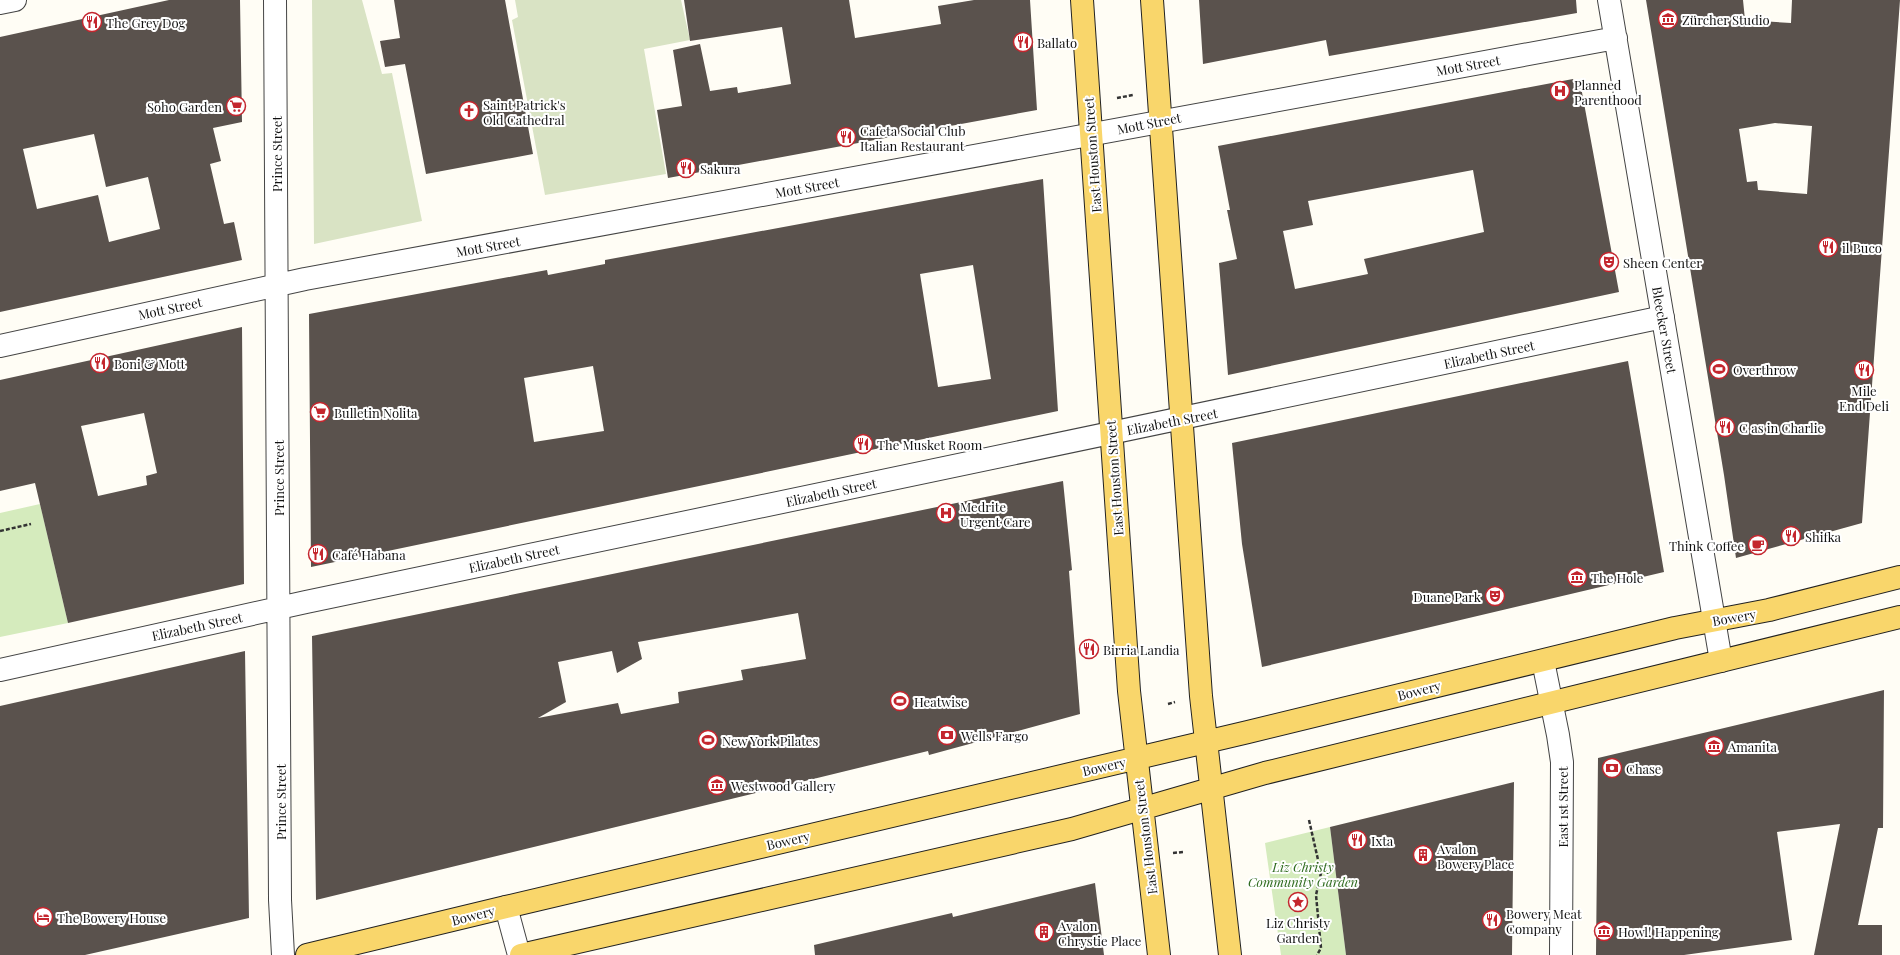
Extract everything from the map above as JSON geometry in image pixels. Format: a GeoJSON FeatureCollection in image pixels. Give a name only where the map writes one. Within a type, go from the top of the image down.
{"type":"FeatureCollection","features":[{"type":"Feature","properties":{"kind":"main road","name":"East Houston Street"},"geometry":{"type":"LineString","coordinates":[[1082,0],[1128,691],[1159,955]]}},
{"type":"Feature","properties":{"kind":"main road"},"geometry":{"type":"LineString","coordinates":[[1152,0],[1206,741],[1210,788],[1230,955]]}},
{"type":"Feature","properties":{"kind":"main road","name":"Bowery"},"geometry":{"type":"LineString","coordinates":[[307,955],[1543,661],[1675,628],[1769,610],[1900,577]]}},
{"type":"Feature","properties":{"kind":"main road"},"geometry":{"type":"LineString","coordinates":[[520,955],[1072,828],[1210,788],[1552,702],[1900,617]]}},
{"type":"Feature","properties":{"kind":"street"},"geometry":{"type":"LineString","coordinates":[[0,3],[15,0]]}},
{"type":"Feature","properties":{"kind":"street","name":"Prince Street"},"geometry":{"type":"LineString","coordinates":[[275,0],[280,900],[283,955]]}},
{"type":"Feature","properties":{"kind":"street","name":"Bleecker Street"},"geometry":{"type":"LineString","coordinates":[[1609,0],[1715,620],[1720,661]]}},
{"type":"Feature","properties":{"kind":"street","name":"Mott Street"},"geometry":{"type":"LineString","coordinates":[[0,346],[277,285],[1616,38]]}},
{"type":"Feature","properties":{"kind":"street","name":"Elizabeth Street"},"geometry":{"type":"LineString","coordinates":[[0,670],[279,608],[1663,317]]}},
{"type":"Feature","properties":{"kind":"street","name":"East 1st Street"},"geometry":{"type":"LineString","coordinates":[[1543,661],[1558,735],[1562,768],[1561,955]]}},
{"type":"Feature","properties":{"kind":"street"},"geometry":{"type":"LineString","coordinates":[[506,907],[520,955]]}},
{"type":"Feature","properties":{"kind":"path"},"geometry":{"type":"LineString","coordinates":[[1117,98],[1136,94]]}},
{"type":"Feature","properties":{"kind":"path"},"geometry":{"type":"LineString","coordinates":[[0,531],[31,524]]}},
{"type":"Feature","properties":{"kind":"path"},"geometry":{"type":"LineString","coordinates":[[1308,820],[1321,873],[1316,895],[1321,948],[1317,955]]}},
{"type":"Feature","properties":{"kind":"path"},"geometry":{"type":"LineString","coordinates":[[1173,853],[1183,852]]}},
{"type":"Feature","properties":{"kind":"green space"},"geometry":{"type":"Polygon","coordinates":[[[312,0],[362,0],[382,74],[392,73],[422,221],[314,244],[312,0]]]}},
{"type":"Feature","properties":{"kind":"green space"},"geometry":{"type":"Polygon","coordinates":[[[515,0],[681,0],[690,40],[644,49],[666,174],[545,195],[512,20],[518,17],[515,0]]]}},
{"type":"Feature","properties":{"kind":"green space"},"geometry":{"type":"Polygon","coordinates":[[[40,504],[68,623],[0,637],[0,513],[40,504]]]}},
{"type":"Feature","properties":{"kind":"green space","name":"Liz Christy Community Garden"},"geometry":{"type":"Polygon","coordinates":[[[1330,827],[1346,955],[1281,955],[1265,843],[1330,827]]]}},
{"type":"Feature","properties":{"kind":"building"},"geometry":{"type":"Polygon","coordinates":[[[169,0],[240,0],[242,122],[213,128],[221,161],[210,164],[224,224],[234,222],[242,260],[0,312],[0,37],[169,0]],[[94,134],[23,149],[37,209],[98,195],[109,242],[160,229],[148,177],[106,187],[94,134]]]}},
{"type":"Feature","properties":{"kind":"building","name":"Saint Patrick's Old Cathedral"},"geometry":{"type":"Polygon","coordinates":[[[394,0],[505,0],[533,154],[426,174],[405,64],[385,67],[380,41],[400,38],[394,0]]]}},
{"type":"Feature","properties":{"kind":"building"},"geometry":{"type":"Polygon","coordinates":[[[684,0],[849,0],[855,38],[941,24],[938,6],[974,0],[1030,0],[1037,110],[668,178],[657,110],[682,106],[673,50],[700,44],[710,91],[737,87],[738,93],[791,84],[782,27],[690,41],[684,0]]]}},
{"type":"Feature","properties":{"kind":"building"},"geometry":{"type":"Polygon","coordinates":[[[1199,0],[1576,0],[1577,13],[1329,56],[1326,40],[1203,64],[1199,0]]]}},
{"type":"Feature","properties":{"kind":"building"},"geometry":{"type":"Polygon","coordinates":[[[1646,0],[1743,0],[1745,20],[1791,23],[1792,0],[1900,0],[1862,523],[1736,558],[1724,475],[1646,0]],[[1775,123],[1739,129],[1747,182],[1757,181],[1758,190],[1807,194],[1812,126],[1775,123]]]}},
{"type":"Feature","properties":{"kind":"building"},"geometry":{"type":"Polygon","coordinates":[[[1573,79],[1581,87],[1619,292],[1228,375],[1219,263],[1237,259],[1227,210],[1230,210],[1218,146],[1573,79]],[[1473,170],[1308,201],[1313,225],[1283,231],[1295,289],[1368,274],[1364,259],[1484,232],[1473,170]]]}},
{"type":"Feature","properties":{"kind":"building"},"geometry":{"type":"Polygon","coordinates":[[[1043,179],[1058,411],[311,567],[309,314],[547,270],[548,275],[605,264],[605,260],[1043,179]],[[973,265],[920,274],[938,387],[991,379],[973,265]],[[593,366],[524,378],[534,442],[604,431],[593,366]]]}},
{"type":"Feature","properties":{"kind":"building"},"geometry":{"type":"Polygon","coordinates":[[[242,327],[244,584],[68,623],[35,483],[0,491],[0,380],[242,327]],[[144,413],[81,426],[98,496],[147,485],[146,476],[157,473],[144,413]]]}},
{"type":"Feature","properties":{"kind":"building"},"geometry":{"type":"Polygon","coordinates":[[[1628,361],[1664,572],[1262,667],[1242,544],[1232,443],[1628,361]]]}},
{"type":"Feature","properties":{"kind":"building"},"geometry":{"type":"Polygon","coordinates":[[[1063,481],[1072,570],[1069,571],[1080,714],[929,755],[928,751],[316,900],[312,636],[1063,481]],[[798,613],[638,642],[642,659],[617,673],[612,651],[558,662],[566,702],[538,718],[618,703],[621,714],[679,703],[678,692],[743,680],[741,670],[806,659],[798,613]]]}},
{"type":"Feature","properties":{"kind":"building"},"geometry":{"type":"Polygon","coordinates":[[[245,651],[249,918],[85,955],[0,955],[0,706],[245,651]]]}},
{"type":"Feature","properties":{"kind":"building"},"geometry":{"type":"Polygon","coordinates":[[[1884,690],[1883,828],[1878,828],[1858,925],[1882,925],[1882,955],[1814,955],[1840,824],[1777,832],[1792,940],[1684,955],[1596,955],[1598,758],[1884,690]]]}},
{"type":"Feature","properties":{"kind":"building","name":"Avalon Bowery Place"},"geometry":{"type":"Polygon","coordinates":[[[1514,782],[1512,955],[1346,955],[1330,827],[1514,782]]]}},
{"type":"Feature","properties":{"kind":"building"},"geometry":{"type":"Polygon","coordinates":[[[1095,883],[1104,955],[815,955],[814,945],[952,913],[953,917],[1095,883]]]}},
{"type":"Feature","properties":{"kind":"place","name":"Zürcher Studio"},"geometry":{"type":"Point","coordinates":[1668,19]}},
{"type":"Feature","properties":{"kind":"place","name":"The Grey Dog"},"geometry":{"type":"Point","coordinates":[92,22]}},
{"type":"Feature","properties":{"kind":"place","name":"Ballato"},"geometry":{"type":"Point","coordinates":[1023,42]}},
{"type":"Feature","properties":{"kind":"place","name":"Planned Parenthood"},"geometry":{"type":"Point","coordinates":[1560,91]}},
{"type":"Feature","properties":{"kind":"place","name":"Soho Garden"},"geometry":{"type":"Point","coordinates":[236,106]}},
{"type":"Feature","properties":{"kind":"place","name":"Saint Patrick's Old Cathedral"},"geometry":{"type":"Point","coordinates":[469,111]}},
{"type":"Feature","properties":{"kind":"place","name":"Cafeta Social Club Italian Restaurant"},"geometry":{"type":"Point","coordinates":[846,137]}},
{"type":"Feature","properties":{"kind":"place","name":"Sakura"},"geometry":{"type":"Point","coordinates":[686,168]}},
{"type":"Feature","properties":{"kind":"place","name":"il Buco"},"geometry":{"type":"Point","coordinates":[1828,247]}},
{"type":"Feature","properties":{"kind":"place","name":"Sheen Center"},"geometry":{"type":"Point","coordinates":[1609,262]}},
{"type":"Feature","properties":{"kind":"place","name":"Boni & Mott"},"geometry":{"type":"Point","coordinates":[100,363]}},
{"type":"Feature","properties":{"kind":"place","name":"Overthrow"},"geometry":{"type":"Point","coordinates":[1719,369]}},
{"type":"Feature","properties":{"kind":"place","name":"Mile End Deli"},"geometry":{"type":"Point","coordinates":[1864,370]}},
{"type":"Feature","properties":{"kind":"place","name":"Bulletin Nolita"},"geometry":{"type":"Point","coordinates":[320,412]}},
{"type":"Feature","properties":{"kind":"place","name":"C as in Charlie"},"geometry":{"type":"Point","coordinates":[1725,427]}},
{"type":"Feature","properties":{"kind":"place","name":"The Musket Room"},"geometry":{"type":"Point","coordinates":[863,444]}},
{"type":"Feature","properties":{"kind":"place","name":"Medrite Urgent Care"},"geometry":{"type":"Point","coordinates":[946,513]}},
{"type":"Feature","properties":{"kind":"place","name":"Shifka"},"geometry":{"type":"Point","coordinates":[1791,536]}},
{"type":"Feature","properties":{"kind":"place","name":"Think Coffee"},"geometry":{"type":"Point","coordinates":[1758,545]}},
{"type":"Feature","properties":{"kind":"place","name":"Café Habana"},"geometry":{"type":"Point","coordinates":[318,554]}},
{"type":"Feature","properties":{"kind":"place","name":"The Hole"},"geometry":{"type":"Point","coordinates":[1577,577]}},
{"type":"Feature","properties":{"kind":"place","name":"Duane Park"},"geometry":{"type":"Point","coordinates":[1495,596]}},
{"type":"Feature","properties":{"kind":"place","name":"Birria Landia"},"geometry":{"type":"Point","coordinates":[1089,649]}},
{"type":"Feature","properties":{"kind":"place","name":"Heatwise"},"geometry":{"type":"Point","coordinates":[900,701]}},
{"type":"Feature","properties":{"kind":"place","name":"Wells Fargo"},"geometry":{"type":"Point","coordinates":[947,735]}},
{"type":"Feature","properties":{"kind":"place","name":"New York Pilates"},"geometry":{"type":"Point","coordinates":[708,740]}},
{"type":"Feature","properties":{"kind":"place","name":"Amanita"},"geometry":{"type":"Point","coordinates":[1714,746]}},
{"type":"Feature","properties":{"kind":"place","name":"Chase"},"geometry":{"type":"Point","coordinates":[1612,768]}},
{"type":"Feature","properties":{"kind":"place","name":"Westwood Gallery"},"geometry":{"type":"Point","coordinates":[717,785]}},
{"type":"Feature","properties":{"kind":"place","name":"Ixta"},"geometry":{"type":"Point","coordinates":[1357,840]}},
{"type":"Feature","properties":{"kind":"place","name":"Avalon Bowery Place"},"geometry":{"type":"Point","coordinates":[1423,855]}},
{"type":"Feature","properties":{"kind":"place","name":"Liz Christy Garden"},"geometry":{"type":"Point","coordinates":[1298,902]}},
{"type":"Feature","properties":{"kind":"place","name":"The Bowery House"},"geometry":{"type":"Point","coordinates":[43,917]}},
{"type":"Feature","properties":{"kind":"place","name":"Bowery Meat Company"},"geometry":{"type":"Point","coordinates":[1492,920]}},
{"type":"Feature","properties":{"kind":"place","name":"Howl! Happening"},"geometry":{"type":"Point","coordinates":[1604,931]}},
{"type":"Feature","properties":{"kind":"place","name":"Avalon Chrystie Place"},"geometry":{"type":"Point","coordinates":[1044,932]}}]}
